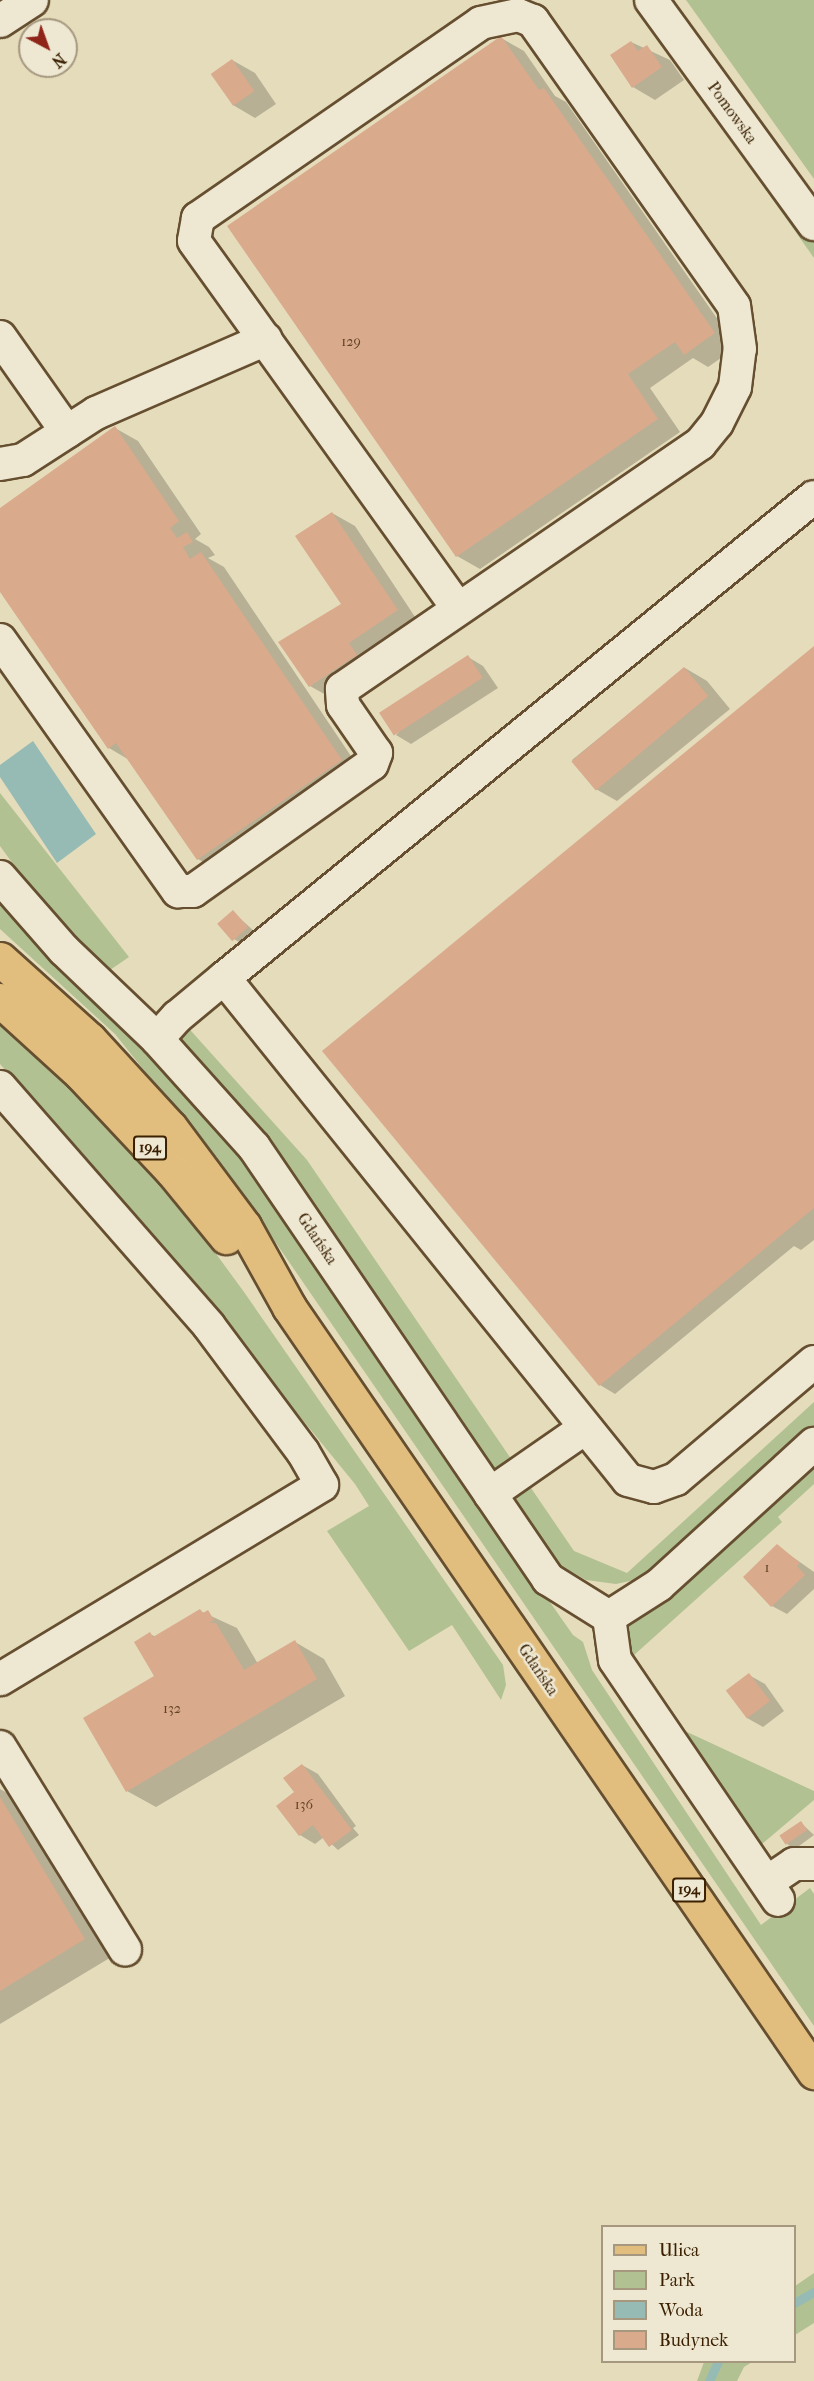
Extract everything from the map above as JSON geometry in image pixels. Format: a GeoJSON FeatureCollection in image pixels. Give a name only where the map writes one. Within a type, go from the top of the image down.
{"type":"FeatureCollection","features":[{"type":"Feature","properties":{"kind":"main road","name":"Gdańska"},"geometry":{"type":"LineString","coordinates":[[0,959],[89,1040],[170,1127],[244,1226],[289,1307],[814,2072]]}},
{"type":"Feature","properties":{"kind":"main road","name":"Gdańska"},"geometry":{"type":"LineString","coordinates":[[0,1000],[81,1074],[289,1307]]}},
{"type":"Feature","properties":{"kind":"street"},"geometry":{"type":"LineString","coordinates":[[0,21],[32,0]]}},
{"type":"Feature","properties":{"kind":"street","name":"Pomowska"},"geometry":{"type":"LineString","coordinates":[[651,0],[814,224]]}},
{"type":"Feature","properties":{"kind":"street"},"geometry":{"type":"LineString","coordinates":[[0,640],[178,891],[193,891],[372,764],[376,753],[343,705],[342,689],[457,608],[700,444],[717,423],[735,387],[740,349],[734,306],[533,21],[518,15],[481,23],[198,218],[194,241],[457,608]]}},
{"type":"Feature","properties":{"kind":"street"},"geometry":{"type":"LineString","coordinates":[[0,337],[67,432]]}},
{"type":"Feature","properties":{"kind":"street"},"geometry":{"type":"LineString","coordinates":[[0,465],[23,460],[96,413],[266,339]]}},
{"type":"Feature","properties":{"kind":"street"},"geometry":{"type":"LineString","coordinates":[[157,1039],[224,978],[814,497]]}},
{"type":"Feature","properties":{"kind":"street","name":"Gdańska"},"geometry":{"type":"LineString","coordinates":[[0,877],[64,950],[157,1039],[254,1147],[548,1579],[609,1617]]}},
{"type":"Feature","properties":{"kind":"street"},"geometry":{"type":"LineString","coordinates":[[224,978],[628,1480],[654,1486],[676,1479],[814,1362]]}},
{"type":"Feature","properties":{"kind":"street"},"geometry":{"type":"LineString","coordinates":[[0,1087],[209,1326],[303,1452],[322,1485],[0,1679]]}},
{"type":"Feature","properties":{"kind":"street"},"geometry":{"type":"LineString","coordinates":[[490,1494],[585,1428]]}},
{"type":"Feature","properties":{"kind":"street"},"geometry":{"type":"LineString","coordinates":[[814,1444],[659,1585],[609,1617],[615,1659],[774,1890],[794,1864],[814,1864]]}},
{"type":"Feature","properties":{"kind":"street"},"geometry":{"type":"LineString","coordinates":[[0,1747],[125,1949]]}},
{"type":"Feature","properties":{"kind":"green space"},"geometry":{"type":"Polygon","coordinates":[[[632,0],[640,0],[814,242],[814,258],[632,0]]]}},
{"type":"Feature","properties":{"kind":"green space"},"geometry":{"type":"Polygon","coordinates":[[[686,0],[814,0],[814,179],[686,0]]]}},
{"type":"Feature","properties":{"kind":"green space"},"geometry":{"type":"Polygon","coordinates":[[[0,793],[129,957],[110,970],[67,932],[40,901],[0,846],[0,793]]]}},
{"type":"Feature","properties":{"kind":"green space"},"geometry":{"type":"Polygon","coordinates":[[[0,904],[156,1056],[252,1169],[514,1551],[573,1635],[583,1642],[592,1670],[761,1925],[810,1888],[814,1894],[814,2026],[241,1192],[115,1034],[0,929],[0,904]]]}},
{"type":"Feature","properties":{"kind":"green space"},"geometry":{"type":"Polygon","coordinates":[[[166,1003],[307,1160],[574,1551],[627,1573],[814,1402],[814,1427],[648,1577],[616,1584],[586,1580],[556,1563],[275,1151],[155,1014],[166,1003]]]}},
{"type":"Feature","properties":{"kind":"green space"},"geometry":{"type":"Polygon","coordinates":[[[0,1019],[64,1078],[192,1221],[244,1292],[503,1665],[506,1685],[501,1700],[452,1625],[409,1651],[327,1531],[369,1506],[355,1484],[170,1258],[0,1064],[0,1019]]]}},
{"type":"Feature","properties":{"kind":"green space"},"geometry":{"type":"Polygon","coordinates":[[[814,1462],[814,1484],[778,1517],[782,1522],[633,1656],[633,1685],[670,1724],[814,1791],[814,1800],[742,1861],[617,1676],[608,1644],[814,1462]]]}},
{"type":"Feature","properties":{"kind":"green space"},"geometry":{"type":"Polygon","coordinates":[[[814,2273],[814,2323],[796,2334],[796,2285],[814,2273]]]}},
{"type":"Feature","properties":{"kind":"green space"},"geometry":{"type":"Polygon","coordinates":[[[704,2363],[750,2363],[744,2367],[737,2381],[697,2381],[704,2363]]]}},
{"type":"Feature","properties":{"kind":"water"},"geometry":{"type":"Polygon","coordinates":[[[33,741],[96,834],[57,863],[0,777],[0,765],[33,741]]]}},
{"type":"Feature","properties":{"kind":"building"},"geometry":{"type":"Polygon","coordinates":[[[501,36],[539,90],[544,88],[715,333],[684,355],[675,342],[628,374],[658,419],[456,557],[227,226],[501,36]]]}},
{"type":"Feature","properties":{"kind":"building"},"geometry":{"type":"Polygon","coordinates":[[[631,41],[638,51],[647,45],[662,67],[632,88],[610,55],[631,41]]]}},
{"type":"Feature","properties":{"kind":"building"},"geometry":{"type":"Polygon","coordinates":[[[232,59],[254,91],[233,106],[211,74],[232,59]]]}},
{"type":"Feature","properties":{"kind":"building"},"geometry":{"type":"Polygon","coordinates":[[[115,426],[179,521],[170,528],[177,538],[187,532],[193,542],[183,547],[190,559],[201,552],[342,760],[197,860],[116,743],[108,749],[0,592],[0,508],[115,426]]]}},
{"type":"Feature","properties":{"kind":"building"},"geometry":{"type":"Polygon","coordinates":[[[332,512],[398,610],[349,643],[357,655],[309,687],[278,642],[341,604],[295,536],[332,512]]]}},
{"type":"Feature","properties":{"kind":"building"},"geometry":{"type":"Polygon","coordinates":[[[814,646],[814,1208],[599,1386],[322,1051],[814,646]]]}},
{"type":"Feature","properties":{"kind":"building"},"geometry":{"type":"Polygon","coordinates":[[[468,655],[483,678],[394,735],[379,713],[468,655]]]}},
{"type":"Feature","properties":{"kind":"building"},"geometry":{"type":"Polygon","coordinates":[[[684,667],[708,696],[596,791],[571,761],[684,667]]]}},
{"type":"Feature","properties":{"kind":"building"},"geometry":{"type":"Polygon","coordinates":[[[233,910],[248,927],[232,941],[217,924],[233,910]]]}},
{"type":"Feature","properties":{"kind":"building"},"geometry":{"type":"Polygon","coordinates":[[[777,1544],[800,1563],[797,1566],[805,1575],[771,1607],[743,1577],[777,1544]]]}},
{"type":"Feature","properties":{"kind":"building"},"geometry":{"type":"Polygon","coordinates":[[[200,1609],[203,1613],[208,1610],[214,1620],[209,1623],[216,1623],[244,1670],[295,1640],[317,1679],[126,1792],[83,1718],[154,1676],[134,1642],[150,1632],[153,1637],[200,1609]]]}},
{"type":"Feature","properties":{"kind":"building"},"geometry":{"type":"Polygon","coordinates":[[[749,1673],[770,1701],[747,1718],[726,1690],[749,1673]]]}},
{"type":"Feature","properties":{"kind":"building"},"geometry":{"type":"Polygon","coordinates":[[[302,1764],[352,1830],[329,1847],[313,1825],[299,1836],[276,1806],[294,1792],[283,1778],[302,1764]]]}},
{"type":"Feature","properties":{"kind":"building"},"geometry":{"type":"Polygon","coordinates":[[[0,1797],[85,1939],[0,1991],[0,1797]]]}},
{"type":"Feature","properties":{"kind":"building"},"geometry":{"type":"Polygon","coordinates":[[[801,1821],[807,1830],[786,1845],[779,1836],[801,1821]]]}},
{"type":"Feature","properties":{"kind":"waterway"},"geometry":{"type":"LineString","coordinates":[[796,2302],[814,2292]]}},
{"type":"Feature","properties":{"kind":"waterway"},"geometry":{"type":"LineString","coordinates":[[709,2381],[718,2363]]}}]}
